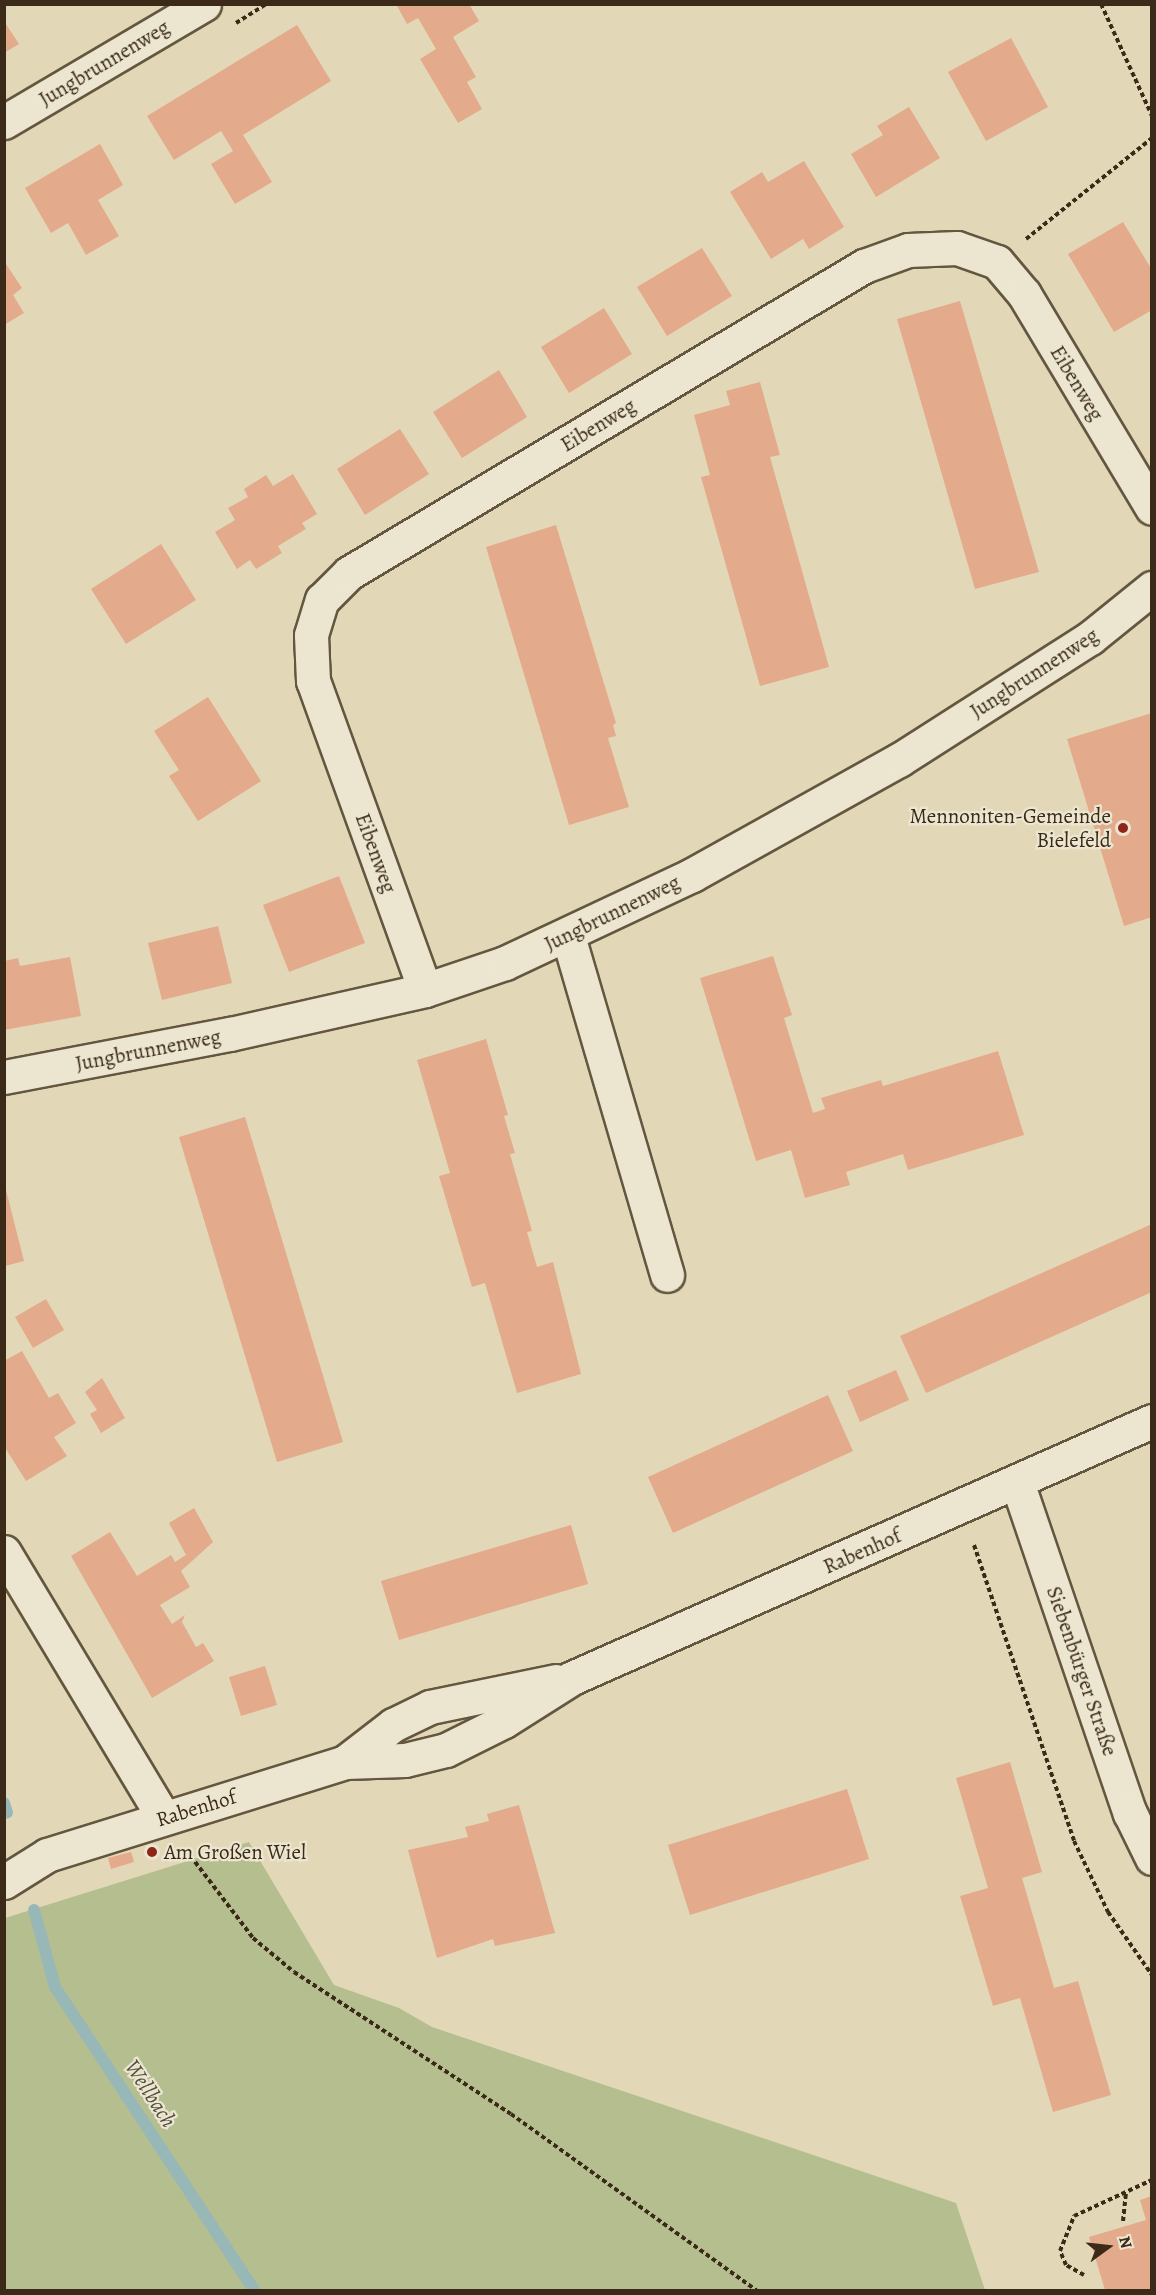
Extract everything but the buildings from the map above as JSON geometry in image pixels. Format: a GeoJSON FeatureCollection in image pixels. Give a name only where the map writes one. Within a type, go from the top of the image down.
{"type":"FeatureCollection","features":[{"type":"Feature","properties":{"kind":"street","name":"Jungbrunnenweg"},"geometry":{"type":"LineString","coordinates":[[4,122],[204,4]]}},
{"type":"Feature","properties":{"kind":"street","name":"Eibenweg"},"geometry":{"type":"LineString","coordinates":[[425,990],[313,681],[311,635],[322,600],[349,573],[864,266],[908,250],[957,248],[997,262],[1024,294],[1152,508]]}},
{"type":"Feature","properties":{"kind":"street","name":"Jungbrunnenweg"},"geometry":{"type":"LineString","coordinates":[[4,1077],[230,1035],[425,990],[568,936],[692,875],[899,760],[1090,638],[1152,588]]}},
{"type":"Feature","properties":{"kind":"street"},"geometry":{"type":"LineString","coordinates":[[568,936],[667,1275]]}},
{"type":"Feature","properties":{"kind":"street","name":"Rabenhof"},"geometry":{"type":"LineString","coordinates":[[4,1882],[47,1855],[345,1762],[405,1760],[446,1750],[504,1721],[572,1678],[1152,1421]]}},
{"type":"Feature","properties":{"kind":"street","name":"Siebenbürger Straße"},"geometry":{"type":"LineString","coordinates":[[1017,1482],[1130,1813],[1152,1858]]}},
{"type":"Feature","properties":{"kind":"street"},"geometry":{"type":"LineString","coordinates":[[4,1552],[164,1818]]}},
{"type":"Feature","properties":{"kind":"street","name":"Rabenhof"},"geometry":{"type":"LineString","coordinates":[[345,1762],[393,1725],[430,1707],[572,1678]]}},
{"type":"Feature","properties":{"kind":"street","name":"Rabenhof"},"geometry":{"type":"LineString","coordinates":[[4,1855],[47,1855]]}},
{"type":"Feature","properties":{"kind":"path"},"geometry":{"type":"LineString","coordinates":[[1101,4],[1152,116]]}},
{"type":"Feature","properties":{"kind":"path"},"geometry":{"type":"LineString","coordinates":[[997,262],[1152,138]]}},
{"type":"Feature","properties":{"kind":"path"},"geometry":{"type":"LineString","coordinates":[[974,1545],[1074,1841],[1108,1912],[1152,1975]]}},
{"type":"Feature","properties":{"kind":"path"},"geometry":{"type":"LineString","coordinates":[[164,1818],[253,1938],[294,1972],[511,2114],[756,2290]]}},
{"type":"Feature","properties":{"kind":"path"},"geometry":{"type":"LineString","coordinates":[[1084,2275],[1066,2265],[1060,2251],[1065,2232],[1074,2216],[1152,2180]]}},
{"type":"Feature","properties":{"kind":"path"},"geometry":{"type":"LineString","coordinates":[[1123,2221],[1126,2192]]}},
{"type":"Feature","properties":{"kind":"green space"},"geometry":{"type":"Polygon","coordinates":[[[249,1842],[334,1985],[399,2008],[432,2027],[956,2203],[985,2290],[5,2290],[5,1918],[249,1842]]]}},
{"type":"Feature","properties":{"kind":"waterway","name":"Wellbach"},"geometry":{"type":"LineString","coordinates":[[4,1803],[7,1813]]}},
{"type":"Feature","properties":{"kind":"waterway","name":"Wellbach"},"geometry":{"type":"LineString","coordinates":[[34,1910],[55,1987],[254,2290]]}},
{"type":"Feature","properties":{"kind":"place","name":"Mennoniten-Gemeinde Bielefeld"},"geometry":{"type":"Point","coordinates":[1123,828]}},
{"type":"Feature","properties":{"kind":"place","name":"Am Großen Wiel"},"geometry":{"type":"Point","coordinates":[152,1852]}}]}
